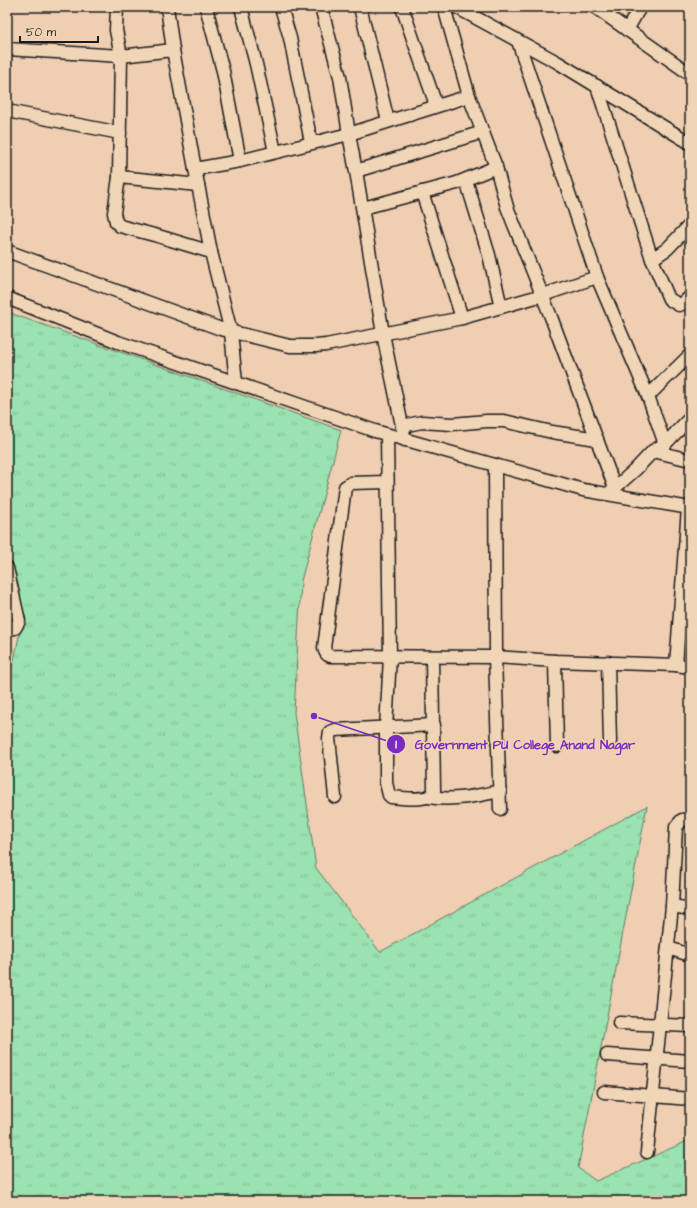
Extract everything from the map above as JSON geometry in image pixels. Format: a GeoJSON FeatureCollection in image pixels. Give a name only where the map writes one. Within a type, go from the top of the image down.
{"type":"FeatureCollection","features":[{"type":"Feature","properties":{"kind":"street"},"geometry":{"type":"LineString","coordinates":[[117,7],[116,30],[121,56],[120,133],[119,177],[114,218],[117,224],[211,252]]}},
{"type":"Feature","properties":{"kind":"street"},"geometry":{"type":"LineString","coordinates":[[167,7],[173,50],[211,252],[231,332],[236,383]]}},
{"type":"Feature","properties":{"kind":"street"},"geometry":{"type":"LineString","coordinates":[[206,7],[223,71],[240,161]]}},
{"type":"Feature","properties":{"kind":"street"},"geometry":{"type":"LineString","coordinates":[[241,7],[256,64],[275,152]]}},
{"type":"Feature","properties":{"kind":"street"},"geometry":{"type":"LineString","coordinates":[[282,7],[290,38],[311,142]]}},
{"type":"Feature","properties":{"kind":"street"},"geometry":{"type":"LineString","coordinates":[[321,7],[340,78],[384,334],[405,440]]}},
{"type":"Feature","properties":{"kind":"street"},"geometry":{"type":"LineString","coordinates":[[360,7],[388,121]]}},
{"type":"Feature","properties":{"kind":"street"},"geometry":{"type":"LineString","coordinates":[[402,7],[436,106]]}},
{"type":"Feature","properties":{"kind":"street"},"geometry":{"type":"LineString","coordinates":[[444,7],[469,96],[496,167],[507,207],[543,295],[597,439],[611,491]]}},
{"type":"Feature","properties":{"kind":"street"},"geometry":{"type":"LineString","coordinates":[[456,7],[557,62],[690,143]]}},
{"type":"Feature","properties":{"kind":"street"},"geometry":{"type":"LineString","coordinates":[[595,7],[690,74]]}},
{"type":"Feature","properties":{"kind":"street"},"geometry":{"type":"LineString","coordinates":[[627,30],[640,7]]}},
{"type":"Feature","properties":{"kind":"street"},"geometry":{"type":"LineString","coordinates":[[518,41],[597,277],[648,396],[665,444]]}},
{"type":"Feature","properties":{"kind":"street"},"geometry":{"type":"LineString","coordinates":[[7,49],[121,56],[173,50]]}},
{"type":"Feature","properties":{"kind":"street"},"geometry":{"type":"LineString","coordinates":[[597,86],[652,259],[669,299],[679,305],[690,297]]}},
{"type":"Feature","properties":{"kind":"street"},"geometry":{"type":"LineString","coordinates":[[195,170],[240,161],[311,142],[349,134],[469,96]]}},
{"type":"Feature","properties":{"kind":"street"},"geometry":{"type":"LineString","coordinates":[[7,111],[120,133]]}},
{"type":"Feature","properties":{"kind":"street"},"geometry":{"type":"LineString","coordinates":[[356,170],[483,132]]}},
{"type":"Feature","properties":{"kind":"street"},"geometry":{"type":"LineString","coordinates":[[362,208],[466,180],[496,167]]}},
{"type":"Feature","properties":{"kind":"street"},"geometry":{"type":"LineString","coordinates":[[119,177],[198,184]]}},
{"type":"Feature","properties":{"kind":"street"},"geometry":{"type":"LineString","coordinates":[[466,180],[488,254],[501,307]]}},
{"type":"Feature","properties":{"kind":"street"},"geometry":{"type":"LineString","coordinates":[[422,192],[462,318]]}},
{"type":"Feature","properties":{"kind":"street"},"geometry":{"type":"LineString","coordinates":[[652,259],[667,249],[690,225]]}},
{"type":"Feature","properties":{"kind":"street"},"geometry":{"type":"LineString","coordinates":[[7,251],[231,332],[290,346],[316,346],[462,318],[543,295],[597,277]]}},
{"type":"Feature","properties":{"kind":"street"},"geometry":{"type":"LineString","coordinates":[[7,298],[118,342],[405,440],[583,490],[611,491],[689,508],[676,665]]}},
{"type":"Feature","properties":{"kind":"street"},"geometry":{"type":"LineString","coordinates":[[648,396],[690,355]]}},
{"type":"Feature","properties":{"kind":"street"},"geometry":{"type":"LineString","coordinates":[[611,491],[635,470],[653,451],[665,444],[690,418]]}},
{"type":"Feature","properties":{"kind":"street"},"geometry":{"type":"LineString","coordinates":[[402,426],[422,422],[452,424],[504,421],[552,432],[597,439]]}},
{"type":"Feature","properties":{"kind":"street"},"geometry":{"type":"LineString","coordinates":[[386,434],[390,657],[386,728],[386,783],[388,794],[391,797],[399,798],[467,798],[500,791]]}},
{"type":"Feature","properties":{"kind":"street"},"geometry":{"type":"LineString","coordinates":[[653,451],[690,460]]}},
{"type":"Feature","properties":{"kind":"street"},"geometry":{"type":"LineString","coordinates":[[495,465],[495,657],[500,809]]}},
{"type":"Feature","properties":{"kind":"street"},"geometry":{"type":"LineString","coordinates":[[387,482],[351,483],[345,487],[324,648],[325,653],[330,656],[495,657],[676,665],[690,667]]}},
{"type":"Feature","properties":{"kind":"street"},"geometry":{"type":"LineString","coordinates":[[7,569],[19,621],[14,628],[7,629]]}},
{"type":"Feature","properties":{"kind":"street"},"geometry":{"type":"LineString","coordinates":[[430,797],[434,790],[432,657]]}},
{"type":"Feature","properties":{"kind":"street"},"geometry":{"type":"LineString","coordinates":[[555,660],[557,746]]}},
{"type":"Feature","properties":{"kind":"street"},"geometry":{"type":"LineString","coordinates":[[608,662],[610,742]]}},
{"type":"Feature","properties":{"kind":"street"},"geometry":{"type":"LineString","coordinates":[[335,797],[330,732],[335,730],[434,725]]}},
{"type":"Feature","properties":{"kind":"street"},"geometry":{"type":"LineString","coordinates":[[647,1152],[672,906],[676,827],[682,820],[690,818]]}},
{"type":"Feature","properties":{"kind":"street"},"geometry":{"type":"LineString","coordinates":[[672,906],[690,909]]}},
{"type":"Feature","properties":{"kind":"street"},"geometry":{"type":"LineString","coordinates":[[668,948],[690,955]]}},
{"type":"Feature","properties":{"kind":"street"},"geometry":{"type":"LineString","coordinates":[[619,1023],[690,1026]]}},
{"type":"Feature","properties":{"kind":"street"},"geometry":{"type":"LineString","coordinates":[[607,1055],[690,1061]]}},
{"type":"Feature","properties":{"kind":"street"},"geometry":{"type":"LineString","coordinates":[[604,1092],[690,1099]]}},
{"type":"Feature","properties":{"kind":"green space"},"geometry":{"type":"Polygon","coordinates":[[[7,312],[341,430],[301,581],[294,713],[316,868],[380,952],[647,806],[578,1168],[596,1181],[690,1140],[690,1201],[7,1201],[7,678],[10,678],[20,632],[7,596],[7,312]]]}},
{"type":"Feature","properties":{"kind":"place","name":"Government PU College Anand Nagar"},"geometry":{"type":"Point","coordinates":[314,716]}}]}
